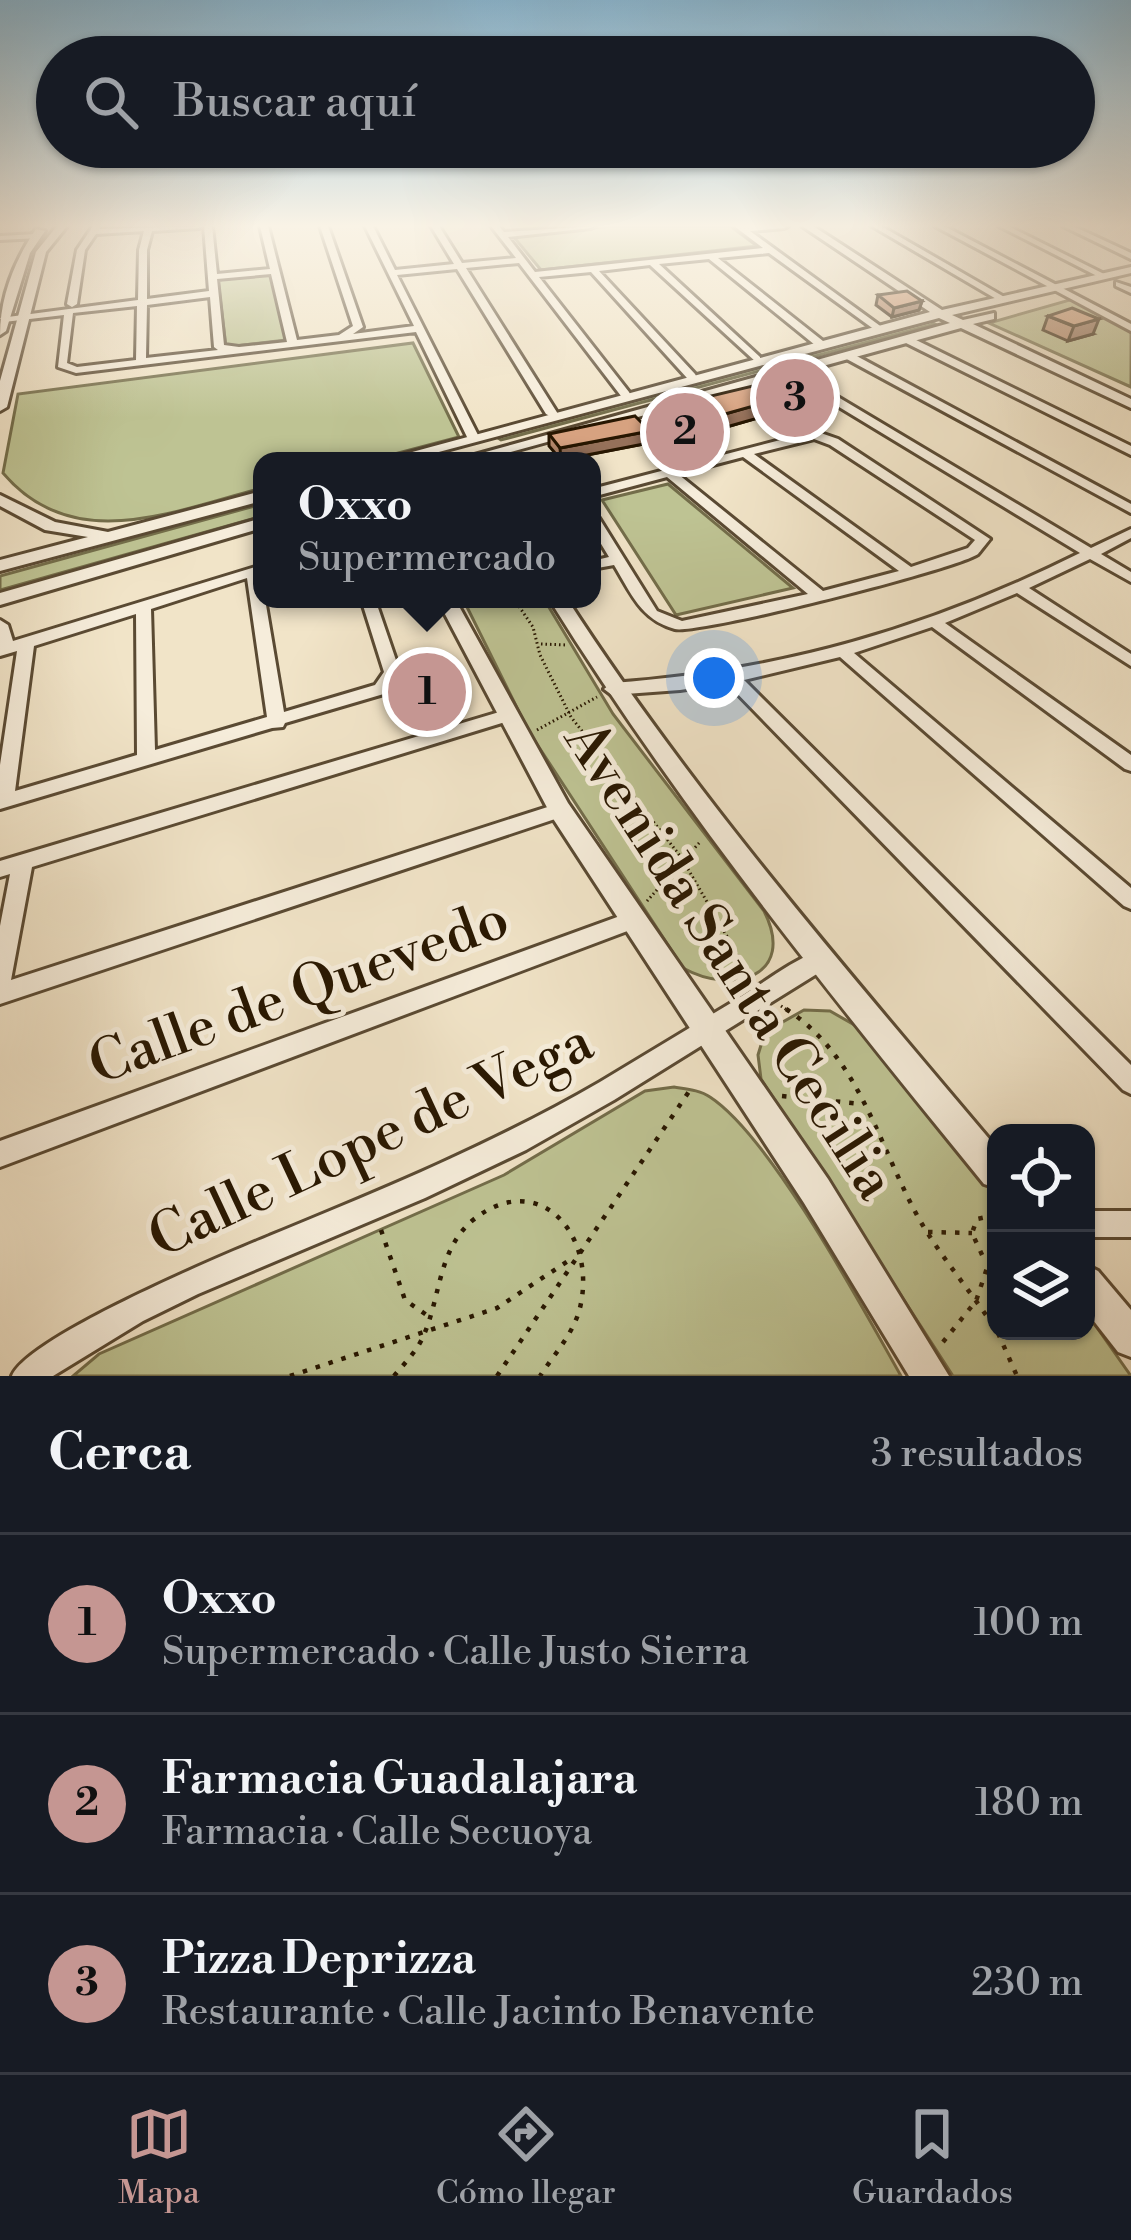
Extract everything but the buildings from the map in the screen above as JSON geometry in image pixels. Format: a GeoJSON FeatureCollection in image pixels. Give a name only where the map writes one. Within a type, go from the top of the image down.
{"type":"FeatureCollection","features":[{"type":"Feature","properties":{"kind":"street"},"geometry":{"type":"LineString","coordinates":[[2,321],[15,290]]}},
{"type":"Feature","properties":{"kind":"street"},"geometry":{"type":"LineString","coordinates":[[0,406],[31,290]]}},
{"type":"Feature","properties":{"kind":"street"},"geometry":{"type":"LineString","coordinates":[[73,290],[62,359],[66,369],[417,329]]}},
{"type":"Feature","properties":{"kind":"street"},"geometry":{"type":"LineString","coordinates":[[141,363],[144,290]]}},
{"type":"Feature","properties":{"kind":"street"},"geometry":{"type":"LineString","coordinates":[[2,321],[25,313],[189,290]]}},
{"type":"Feature","properties":{"kind":"street"},"geometry":{"type":"LineString","coordinates":[[212,290],[219,347],[351,334],[358,326],[345,290]]}},
{"type":"Feature","properties":{"kind":"street"},"geometry":{"type":"LineString","coordinates":[[280,290],[292,341]]}},
{"type":"Feature","properties":{"kind":"street"},"geometry":{"type":"LineString","coordinates":[[399,290],[481,452]]}},
{"type":"Feature","properties":{"kind":"street"},"geometry":{"type":"LineString","coordinates":[[476,290],[552,414]]}},
{"type":"Feature","properties":{"kind":"street"},"geometry":{"type":"LineString","coordinates":[[545,290],[625,394]]}},
{"type":"Feature","properties":{"kind":"street"},"geometry":{"type":"LineString","coordinates":[[612,290],[691,376]]}},
{"type":"Feature","properties":{"kind":"street"},"geometry":{"type":"LineString","coordinates":[[683,290],[756,359]]}},
{"type":"Feature","properties":{"kind":"street"},"geometry":{"type":"LineString","coordinates":[[753,290],[819,343]]}},
{"type":"Feature","properties":{"kind":"street"},"geometry":{"type":"LineString","coordinates":[[826,290],[878,328]]}},
{"type":"Feature","properties":{"kind":"street"},"geometry":{"type":"LineString","coordinates":[[913,290],[1131,404]]}},
{"type":"Feature","properties":{"kind":"street"},"geometry":{"type":"LineString","coordinates":[[987,290],[1001,298]]}},
{"type":"Feature","properties":{"kind":"street"},"geometry":{"type":"LineString","coordinates":[[509,452],[906,339],[952,314],[1034,290]]}},
{"type":"Feature","properties":{"kind":"street"},"geometry":{"type":"LineString","coordinates":[[1060,290],[1131,328]]}},
{"type":"Feature","properties":{"kind":"street"},"geometry":{"type":"LineString","coordinates":[[419,452],[878,328],[1097,290]]}},
{"type":"Feature","properties":{"kind":"street"},"geometry":{"type":"LineString","coordinates":[[952,314],[1131,392]]}},
{"type":"Feature","properties":{"kind":"street"},"geometry":{"type":"LineString","coordinates":[[906,339],[1131,452]]}},
{"type":"Feature","properties":{"kind":"street"},"geometry":{"type":"LineString","coordinates":[[847,355],[1131,509]]}},
{"type":"Feature","properties":{"kind":"street"},"geometry":{"type":"LineString","coordinates":[[781,373],[1131,578]]}},
{"type":"Feature","properties":{"kind":"street"},"geometry":{"type":"LineString","coordinates":[[601,491],[807,435],[824,437],[983,539],[974,550],[911,573],[690,626],[669,626],[652,614],[605,551]]}},
{"type":"Feature","properties":{"kind":"street"},"geometry":{"type":"LineString","coordinates":[[746,454],[911,573]]}},
{"type":"Feature","properties":{"kind":"street"},"geometry":{"type":"LineString","coordinates":[[670,474],[821,597]]}},
{"type":"Feature","properties":{"kind":"street"},"geometry":{"type":"LineString","coordinates":[[0,566],[253,498]]}},
{"type":"Feature","properties":{"kind":"street"},"geometry":{"type":"LineString","coordinates":[[0,500],[51,526],[88,534],[126,533]]}},
{"type":"Feature","properties":{"kind":"street"},"geometry":{"type":"LineString","coordinates":[[0,599],[253,526]]}},
{"type":"Feature","properties":{"kind":"street"},"geometry":{"type":"LineString","coordinates":[[612,688],[730,677],[937,624],[1022,589],[1131,533]]}},
{"type":"Feature","properties":{"kind":"street"},"geometry":{"type":"LineString","coordinates":[[11,648],[253,572]]}},
{"type":"Feature","properties":{"kind":"street"},"geometry":{"type":"LineString","coordinates":[[1022,589],[1131,661]]}},
{"type":"Feature","properties":{"kind":"street"},"geometry":{"type":"LineString","coordinates":[[142,607],[146,759]]}},
{"type":"Feature","properties":{"kind":"street"},"geometry":{"type":"LineString","coordinates":[[263,608],[277,722]]}},
{"type":"Feature","properties":{"kind":"street"},"geometry":{"type":"LineString","coordinates":[[0,626],[11,648],[2,802],[374,693],[387,683],[391,665],[371,608]]}},
{"type":"Feature","properties":{"kind":"street","name":"Avenida Santa Cecilia"},"geometry":{"type":"LineString","coordinates":[[451,608],[560,809],[926,1369]]}},
{"type":"Feature","properties":{"kind":"street","name":"Avenida Santa Cecilia"},"geometry":{"type":"LineString","coordinates":[[564,608],[612,688],[820,960],[987,1161]]}},
{"type":"Feature","properties":{"kind":"street"},"geometry":{"type":"LineString","coordinates":[[937,624],[1131,764]]}},
{"type":"Feature","properties":{"kind":"street"},"geometry":{"type":"LineString","coordinates":[[841,649],[1131,900]]}},
{"type":"Feature","properties":{"kind":"street"},"geometry":{"type":"LineString","coordinates":[[730,677],[1131,1082]]}},
{"type":"Feature","properties":{"kind":"street"},"geometry":{"type":"LineString","coordinates":[[0,869],[513,728]]}},
{"type":"Feature","properties":{"kind":"street"},"geometry":{"type":"LineString","coordinates":[[0,994],[560,809]]}},
{"type":"Feature","properties":{"kind":"street"},"geometry":{"type":"LineString","coordinates":[[0,980],[23,861]]}},
{"type":"Feature","properties":{"kind":"street","name":"Calle de Quevedo"},"geometry":{"type":"LineString","coordinates":[[0,1154],[631,921]]}},
{"type":"Feature","properties":{"kind":"street","name":"Calle Lope de Vega"},"geometry":{"type":"LineString","coordinates":[[27,1376],[126,1314],[198,1277],[472,1163],[605,1092],[820,960]]}},
{"type":"Feature","properties":{"kind":"street"},"geometry":{"type":"LineString","coordinates":[[1095,1224],[1131,1224]]}},
{"type":"Feature","properties":{"kind":"street"},"geometry":{"type":"LineString","coordinates":[[1095,1294],[1131,1340]]}},
{"type":"Feature","properties":{"kind":"lane"},"geometry":{"type":"LineString","coordinates":[[748,381],[788,408],[817,400],[781,373]]}},
{"type":"Feature","properties":{"kind":"path"},"geometry":{"type":"LineString","coordinates":[[520,608],[533,627],[569,713],[681,857],[761,996],[804,1017],[864,1104],[926,1232],[987,1317]]}},
{"type":"Feature","properties":{"kind":"path"},"geometry":{"type":"LineString","coordinates":[[537,644],[587,646]]}},
{"type":"Feature","properties":{"kind":"path"},"geometry":{"type":"LineString","coordinates":[[513,728],[569,713],[612,688]]}},
{"type":"Feature","properties":{"kind":"path"},"geometry":{"type":"LineString","coordinates":[[631,921],[681,857],[718,826]]}},
{"type":"Feature","properties":{"kind":"path"},"geometry":{"type":"LineString","coordinates":[[497,1376],[689,1090]]}},
{"type":"Feature","properties":{"kind":"path"},"geometry":{"type":"LineString","coordinates":[[749,1095],[864,1104]]}},
{"type":"Feature","properties":{"kind":"path"},"geometry":{"type":"LineString","coordinates":[[394,1376],[425,1334],[451,1246],[475,1218],[502,1202],[529,1202],[557,1218],[578,1241],[580,1252],[580,1311],[539,1376]]}},
{"type":"Feature","properties":{"kind":"path"},"geometry":{"type":"LineString","coordinates":[[972,1234],[977,1219],[987,1217]]}},
{"type":"Feature","properties":{"kind":"path"},"geometry":{"type":"LineString","coordinates":[[380,1228],[405,1300],[428,1316]]}},
{"type":"Feature","properties":{"kind":"path"},"geometry":{"type":"LineString","coordinates":[[926,1232],[972,1234]]}},
{"type":"Feature","properties":{"kind":"path"},"geometry":{"type":"LineString","coordinates":[[972,1234],[987,1255]]}},
{"type":"Feature","properties":{"kind":"path"},"geometry":{"type":"LineString","coordinates":[[290,1376],[497,1308],[544,1282],[580,1252]]}},
{"type":"Feature","properties":{"kind":"path"},"geometry":{"type":"LineString","coordinates":[[926,1369],[960,1327],[987,1277]]}},
{"type":"Feature","properties":{"kind":"path"},"geometry":{"type":"LineString","coordinates":[[1001,1340],[1017,1376]]}},
{"type":"Feature","properties":{"kind":"green space"},"geometry":{"type":"Polygon","coordinates":[[[219,290],[275,290],[286,340],[226,347],[219,290]]]}},
{"type":"Feature","properties":{"kind":"green space"},"geometry":{"type":"Polygon","coordinates":[[[1073,299],[1131,331],[1131,387],[989,323],[1073,299]]]}},
{"type":"Feature","properties":{"kind":"green space"},"geometry":{"type":"Polygon","coordinates":[[[929,321],[935,324],[501,440],[495,436],[929,321]]]}},
{"type":"Feature","properties":{"kind":"green space"},"geometry":{"type":"Polygon","coordinates":[[[413,343],[459,437],[402,452],[253,452],[253,491],[160,515],[93,520],[61,514],[31,498],[3,473],[18,394],[413,343]]]}},
{"type":"Feature","properties":{"kind":"green space"},"geometry":{"type":"Polygon","coordinates":[[[668,484],[793,588],[676,615],[602,500],[668,484]]]}},
{"type":"Feature","properties":{"kind":"green space"},"geometry":{"type":"Polygon","coordinates":[[[253,506],[253,519],[0,590],[0,576],[253,506]]]}},
{"type":"Feature","properties":{"kind":"green space"},"geometry":{"type":"Polygon","coordinates":[[[467,608],[549,608],[613,714],[764,911],[772,933],[766,965],[755,974],[721,980],[683,968],[529,732],[467,608]]]}},
{"type":"Feature","properties":{"kind":"green space"},"geometry":{"type":"Polygon","coordinates":[[[804,1010],[830,1011],[858,1027],[987,1182],[987,1340],[1095,1340],[1095,1325],[1131,1376],[953,1376],[761,1079],[758,1055],[765,1032],[804,1010]]]}},
{"type":"Feature","properties":{"kind":"green space"},"geometry":{"type":"Polygon","coordinates":[[[674,1087],[710,1097],[760,1148],[840,1268],[901,1376],[73,1376],[99,1354],[504,1175],[645,1091],[674,1087]]]}},
{"type":"Feature","properties":{"kind":"place","name":"Pizza Deprizza"},"geometry":{"type":"Point","coordinates":[795,398]}},
{"type":"Feature","properties":{"kind":"place","name":"Farmacia Guadalajara"},"geometry":{"type":"Point","coordinates":[685,432]}},
{"type":"Feature","properties":{"kind":"place","name":"Oxxo"},"geometry":{"type":"Point","coordinates":[427,692]}}]}
